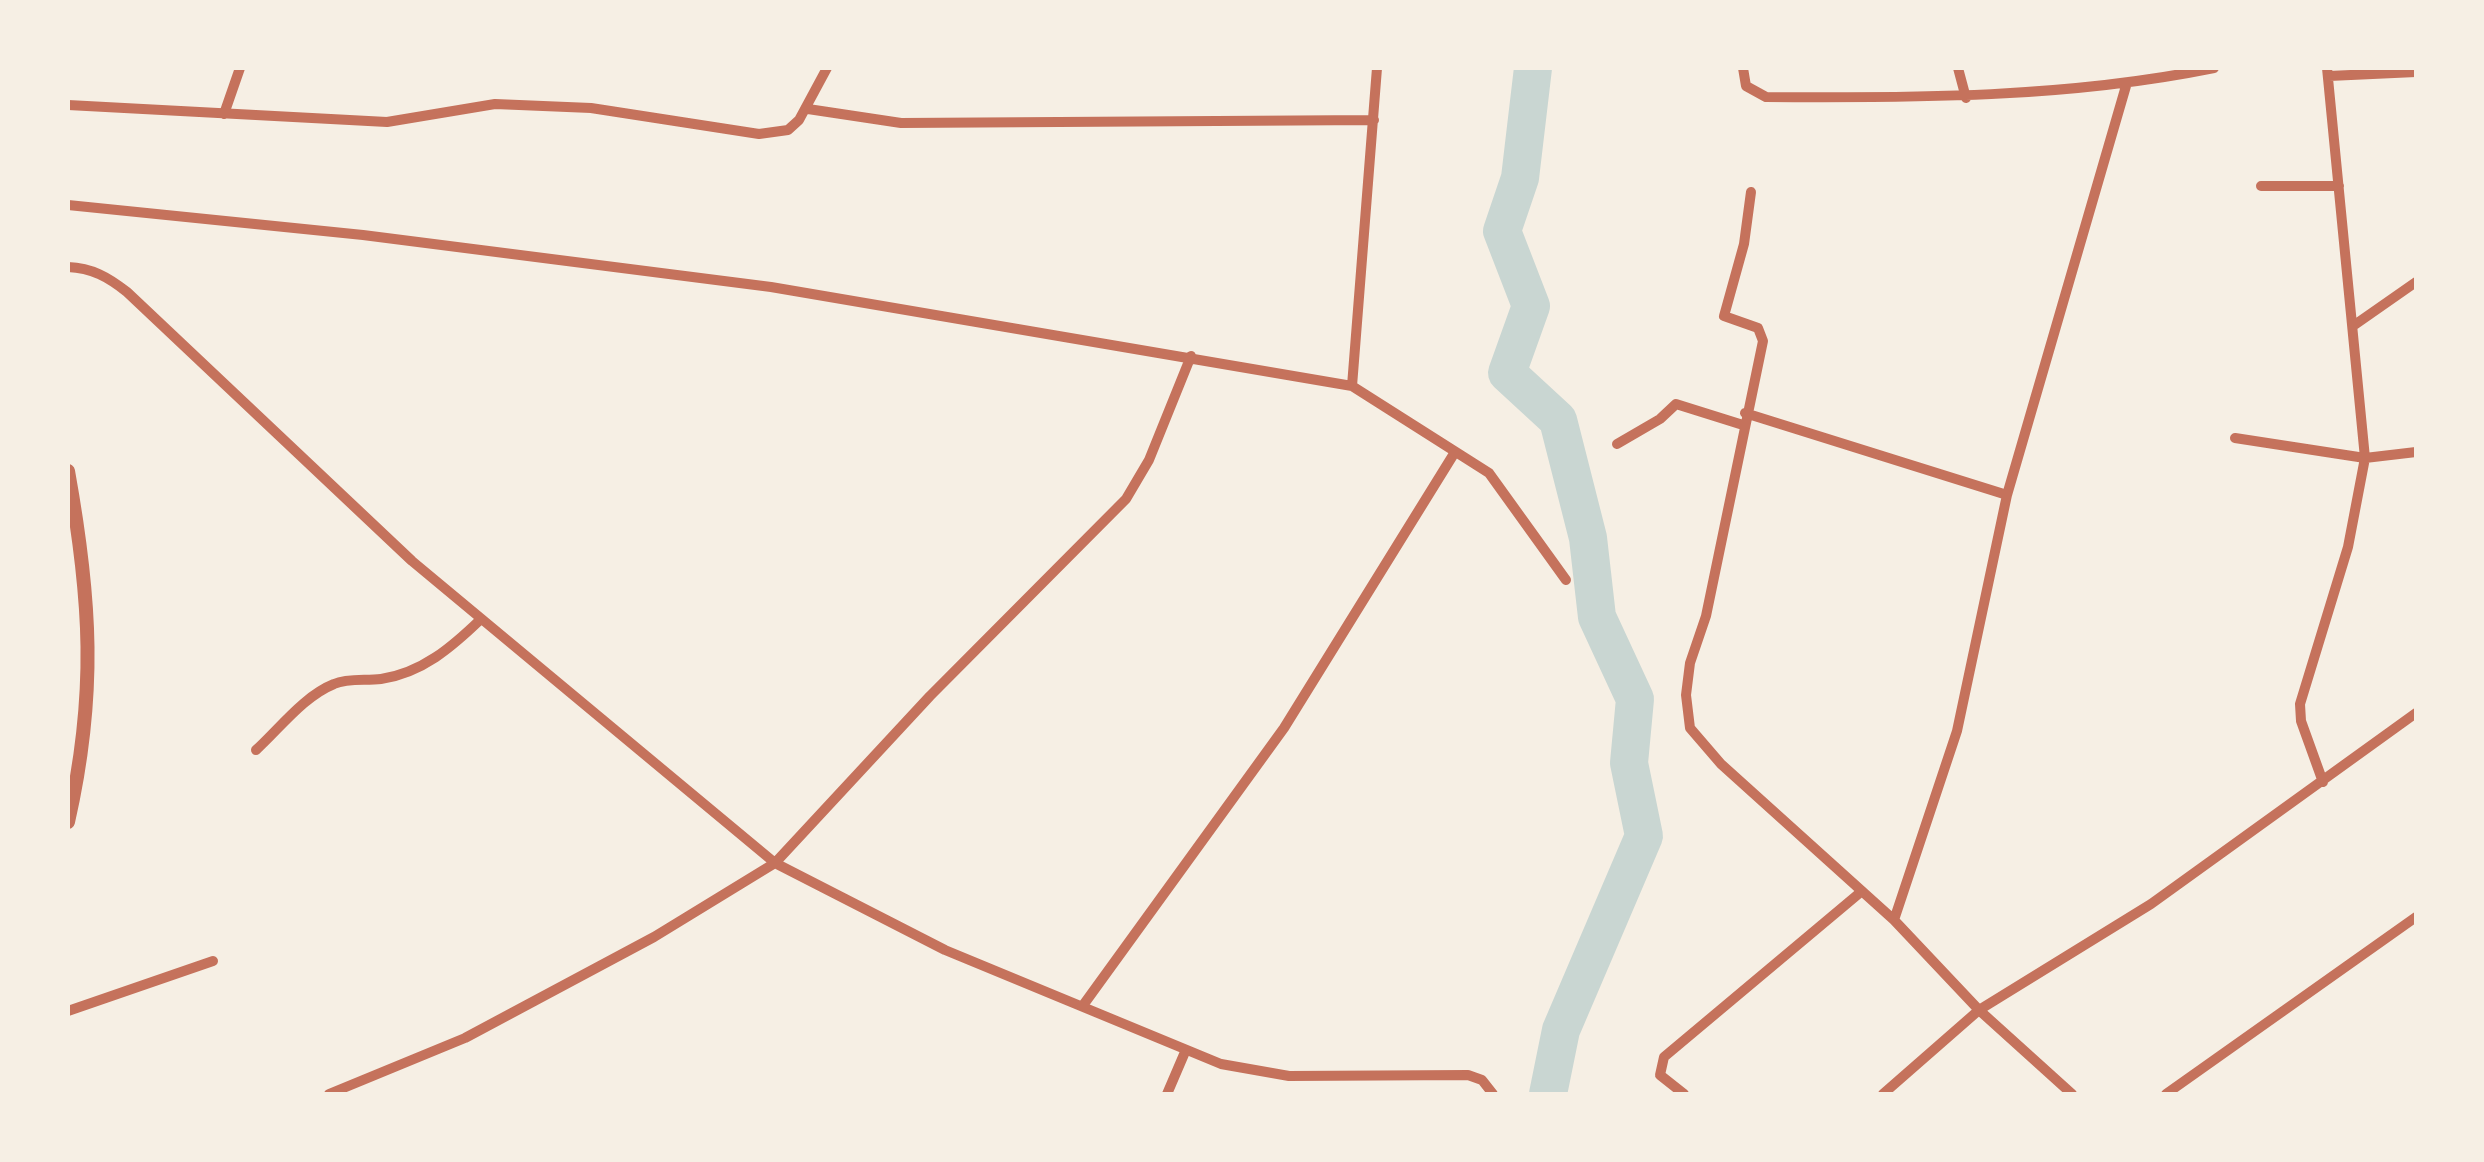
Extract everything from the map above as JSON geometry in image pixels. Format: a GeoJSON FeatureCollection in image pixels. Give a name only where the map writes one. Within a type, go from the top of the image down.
{"type":"FeatureCollection","features":[{"type":"Feature","properties":{"kind":"street"},"geometry":{"type":"LineString","coordinates":[[224,114],[240,68]]}},
{"type":"Feature","properties":{"kind":"street"},"geometry":{"type":"LineString","coordinates":[[68,105],[387,122],[495,104],[529,105],[622,111],[759,134],[788,130],[808,109],[827,68]]}},
{"type":"Feature","properties":{"kind":"street"},"geometry":{"type":"LineString","coordinates":[[1352,386],[1377,68]]}},
{"type":"Feature","properties":{"kind":"street"},"geometry":{"type":"LineString","coordinates":[[1743,68],[1746,86],[1766,97],[1966,98],[2126,86],[2214,68]]}},
{"type":"Feature","properties":{"kind":"street"},"geometry":{"type":"LineString","coordinates":[[1958,68],[1966,98]]}},
{"type":"Feature","properties":{"kind":"street"},"geometry":{"type":"LineString","coordinates":[[2323,782],[2301,722],[2300,704],[2348,548],[2364,458],[2328,72],[2416,72]]}},
{"type":"Feature","properties":{"kind":"street"},"geometry":{"type":"LineString","coordinates":[[1894,920],[1956,731],[2007,495],[2126,86]]}},
{"type":"Feature","properties":{"kind":"street"},"geometry":{"type":"LineString","coordinates":[[808,109],[901,123],[1374,120]]}},
{"type":"Feature","properties":{"kind":"street"},"geometry":{"type":"LineString","coordinates":[[2261,186],[2339,186]]}},
{"type":"Feature","properties":{"kind":"street"},"geometry":{"type":"LineString","coordinates":[[1751,192],[1744,244],[1724,316],[1762,333],[1706,616],[1690,662],[1686,694],[1690,728],[1721,764],[1894,920],[1979,1010],[2072,1094]]}},
{"type":"Feature","properties":{"kind":"street"},"geometry":{"type":"LineString","coordinates":[[68,205],[363,235],[771,287],[1352,386],[1489,472],[1566,580]]}},
{"type":"Feature","properties":{"kind":"street"},"geometry":{"type":"LineString","coordinates":[[68,266],[86,268],[127,292],[412,561],[776,863],[945,950],[1084,1004],[1185,1052],[1243,1069],[1290,1076],[1468,1074],[1482,1080],[1493,1094]]}},
{"type":"Feature","properties":{"kind":"street"},"geometry":{"type":"LineString","coordinates":[[2353,326],[2416,282]]}},
{"type":"Feature","properties":{"kind":"street"},"geometry":{"type":"LineString","coordinates":[[329,1094],[465,1038],[654,937],[776,863],[930,696],[1126,499],[1149,460],[1191,356]]}},
{"type":"Feature","properties":{"kind":"street"},"geometry":{"type":"LineString","coordinates":[[1617,444],[1660,419],[1676,404],[1744,419],[2007,495]]}},
{"type":"Feature","properties":{"kind":"street"},"geometry":{"type":"LineString","coordinates":[[2234,438],[2364,458],[2416,452]]}},
{"type":"Feature","properties":{"kind":"street"},"geometry":{"type":"LineString","coordinates":[[1084,1004],[1284,728],[1454,452]]}},
{"type":"Feature","properties":{"kind":"street"},"geometry":{"type":"LineString","coordinates":[[68,471],[90,635],[84,754],[68,822]]}},
{"type":"Feature","properties":{"kind":"street"},"geometry":{"type":"LineString","coordinates":[[256,750],[322,689],[340,681],[386,678],[418,667],[450,650],[481,620]]}},
{"type":"Feature","properties":{"kind":"street"},"geometry":{"type":"LineString","coordinates":[[1883,1094],[1979,1010],[2151,904],[2416,713]]}},
{"type":"Feature","properties":{"kind":"street"},"geometry":{"type":"LineString","coordinates":[[1684,1094],[1660,1075],[1664,1057],[1862,892]]}},
{"type":"Feature","properties":{"kind":"street"},"geometry":{"type":"LineString","coordinates":[[2166,1094],[2416,917]]}},
{"type":"Feature","properties":{"kind":"street"},"geometry":{"type":"LineString","coordinates":[[68,1011],[213,962]]}},
{"type":"Feature","properties":{"kind":"street"},"geometry":{"type":"LineString","coordinates":[[1167,1094],[1185,1052]]}},
{"type":"Feature","properties":{"kind":"waterway"},"geometry":{"type":"LineString","coordinates":[[1533,68],[1520,178],[1502,231],[1531,306],[1507,373],[1558,420],[1588,538],[1597,617],[1635,699],[1629,763],[1644,836],[1561,1030],[1548,1094]]}}]}
